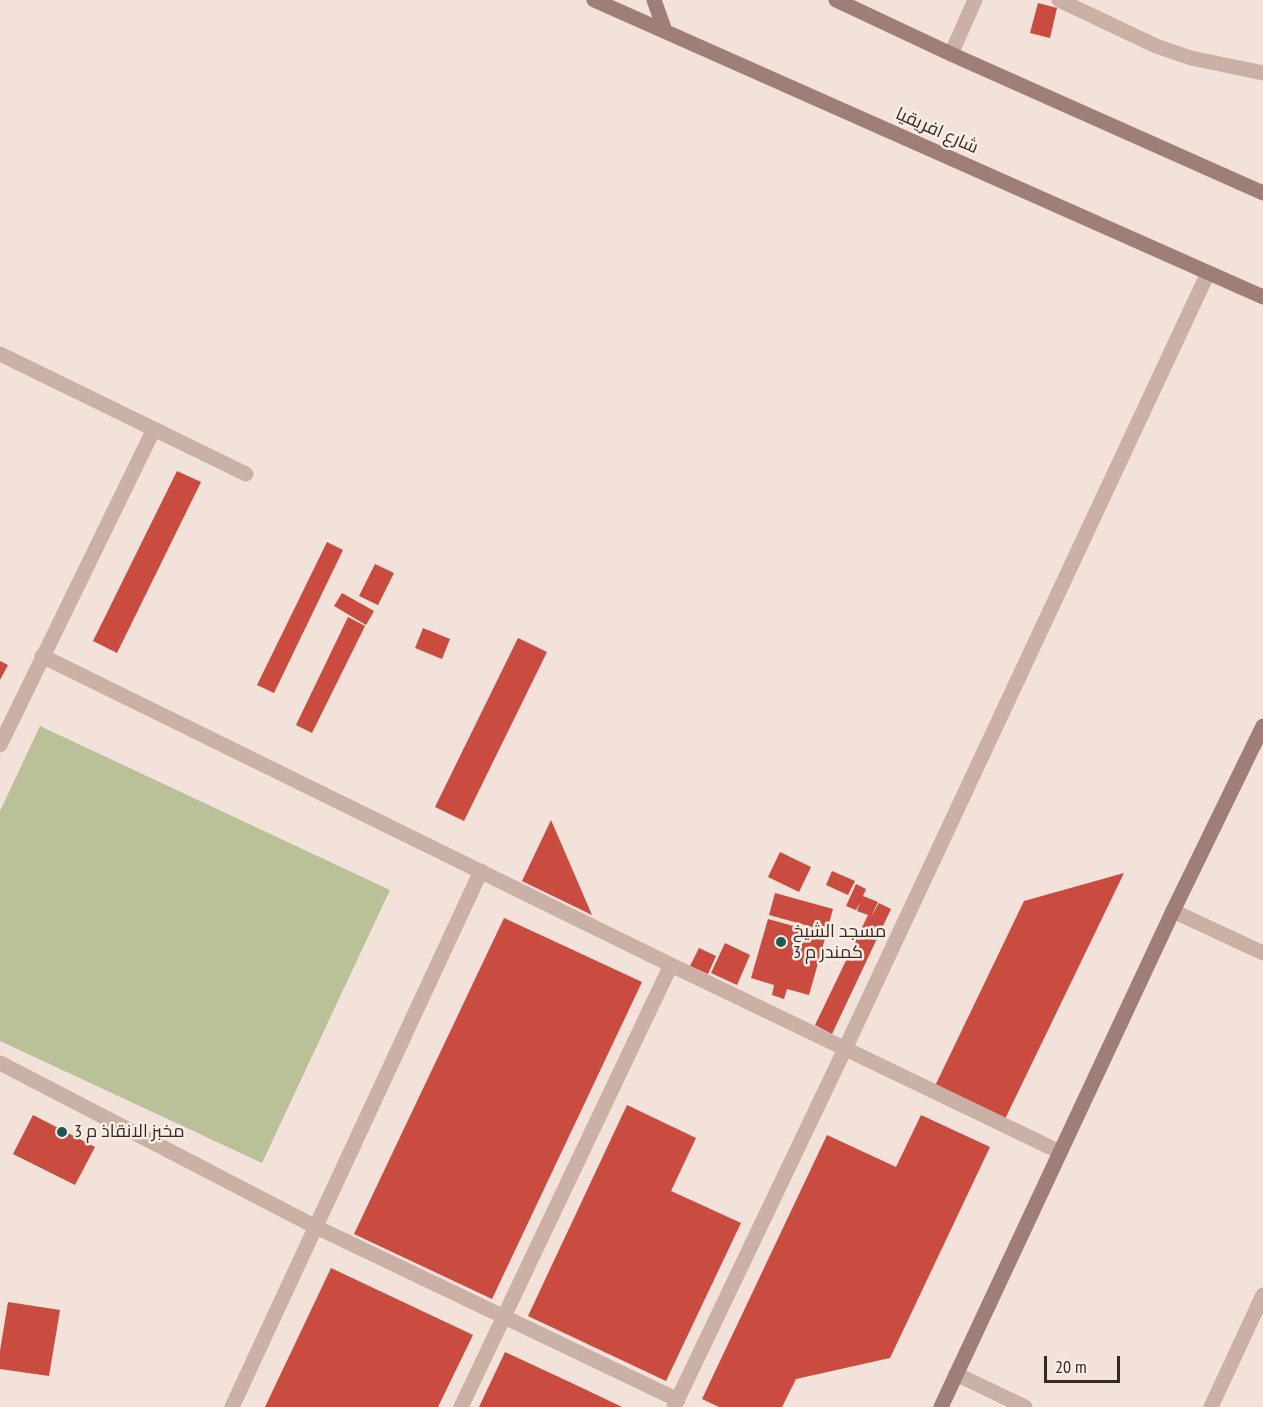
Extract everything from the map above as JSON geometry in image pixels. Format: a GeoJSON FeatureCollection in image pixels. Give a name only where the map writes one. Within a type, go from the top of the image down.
{"type":"FeatureCollection","features":[{"type":"Feature","properties":{"kind":"street","name":"شارع افريقيا"},"geometry":{"type":"LineString","coordinates":[[594,0],[1263,297]]}},
{"type":"Feature","properties":{"kind":"street"},"geometry":{"type":"LineString","coordinates":[[654,0],[665,31]]}},
{"type":"Feature","properties":{"kind":"street"},"geometry":{"type":"LineString","coordinates":[[836,0],[951,54],[1263,193]]}},
{"type":"Feature","properties":{"kind":"street"},"geometry":{"type":"LineString","coordinates":[[951,54],[975,0]]}},
{"type":"Feature","properties":{"kind":"street"},"geometry":{"type":"LineString","coordinates":[[1059,0],[1164,49],[1191,58],[1263,73]]}},
{"type":"Feature","properties":{"kind":"street"},"geometry":{"type":"LineString","coordinates":[[0,1063],[315,1226],[676,1403],[845,1049],[1208,273]]}},
{"type":"Feature","properties":{"kind":"street"},"geometry":{"type":"LineString","coordinates":[[0,354],[246,474]]}},
{"type":"Feature","properties":{"kind":"street"},"geometry":{"type":"LineString","coordinates":[[2,737],[154,429]]}},
{"type":"Feature","properties":{"kind":"street"},"geometry":{"type":"LineString","coordinates":[[42,656],[671,965],[1060,1152]]}},
{"type":"Feature","properties":{"kind":"street"},"geometry":{"type":"LineString","coordinates":[[941,1407],[1173,911],[1263,726]]}},
{"type":"Feature","properties":{"kind":"street"},"geometry":{"type":"LineString","coordinates":[[232,1407],[481,871]]}},
{"type":"Feature","properties":{"kind":"street"},"geometry":{"type":"LineString","coordinates":[[1173,911],[1263,953]]}},
{"type":"Feature","properties":{"kind":"street"},"geometry":{"type":"LineString","coordinates":[[461,1407],[671,965]]}},
{"type":"Feature","properties":{"kind":"street"},"geometry":{"type":"LineString","coordinates":[[1211,1407],[1263,1295]]}},
{"type":"Feature","properties":{"kind":"street"},"geometry":{"type":"LineString","coordinates":[[956,1374],[1025,1407]]}},
{"type":"Feature","properties":{"kind":"green space"},"geometry":{"type":"Polygon","coordinates":[[[40,726],[390,890],[262,1163],[0,1041],[0,811],[40,726]]]}},
{"type":"Feature","properties":{"kind":"building"},"geometry":{"type":"Polygon","coordinates":[[[1038,3],[1057,8],[1050,38],[1030,33],[1038,3]]]}},
{"type":"Feature","properties":{"kind":"building"},"geometry":{"type":"Polygon","coordinates":[[[177,471],[201,482],[117,653],[93,641],[177,471]]]}},
{"type":"Feature","properties":{"kind":"building"},"geometry":{"type":"Polygon","coordinates":[[[327,542],[343,550],[274,693],[257,685],[327,542]]]}},
{"type":"Feature","properties":{"kind":"building"},"geometry":{"type":"Polygon","coordinates":[[[375,564],[394,573],[378,605],[359,596],[375,564]]]}},
{"type":"Feature","properties":{"kind":"building"},"geometry":{"type":"Polygon","coordinates":[[[342,593],[374,611],[366,625],[334,606],[342,593]]]}},
{"type":"Feature","properties":{"kind":"building"},"geometry":{"type":"Polygon","coordinates":[[[348,617],[365,626],[312,733],[296,725],[348,617]]]}},
{"type":"Feature","properties":{"kind":"building"},"geometry":{"type":"Polygon","coordinates":[[[423,628],[450,639],[442,659],[415,648],[423,628]]]}},
{"type":"Feature","properties":{"kind":"building"},"geometry":{"type":"Polygon","coordinates":[[[518,638],[547,652],[464,821],[435,807],[518,638]]]}},
{"type":"Feature","properties":{"kind":"building"},"geometry":{"type":"Polygon","coordinates":[[[0,661],[8,665],[0,680],[0,661]]]}},
{"type":"Feature","properties":{"kind":"building"},"geometry":{"type":"Polygon","coordinates":[[[551,820],[592,915],[522,881],[551,820]]]}},
{"type":"Feature","properties":{"kind":"building"},"geometry":{"type":"Polygon","coordinates":[[[780,852],[811,867],[799,892],[768,877],[780,852]]]}},
{"type":"Feature","properties":{"kind":"building"},"geometry":{"type":"Polygon","coordinates":[[[832,871],[855,881],[848,895],[826,885],[832,871]]]}},
{"type":"Feature","properties":{"kind":"building"},"geometry":{"type":"Polygon","coordinates":[[[1124,873],[1005,1119],[935,1086],[1024,901],[1124,873]]]}},
{"type":"Feature","properties":{"kind":"building"},"geometry":{"type":"Polygon","coordinates":[[[856,884],[866,889],[863,896],[878,902],[871,917],[879,903],[891,909],[832,1034],[815,1025],[868,915],[857,911],[860,903],[856,910],[846,906],[856,884]]]}},
{"type":"Feature","properties":{"kind":"building"},"geometry":{"type":"Polygon","coordinates":[[[775,893],[833,909],[827,931],[769,915],[775,893]]]}},
{"type":"Feature","properties":{"kind":"building"},"geometry":{"type":"Polygon","coordinates":[[[504,918],[642,982],[492,1299],[354,1234],[504,918]]]}},
{"type":"Feature","properties":{"kind":"building"},"geometry":{"type":"Polygon","coordinates":[[[768,919],[826,935],[809,995],[787,989],[784,999],[772,995],[774,985],[751,978],[768,919]]]}},
{"type":"Feature","properties":{"kind":"building"},"geometry":{"type":"Polygon","coordinates":[[[725,943],[750,955],[737,985],[711,973],[725,943]]]}},
{"type":"Feature","properties":{"kind":"building"},"geometry":{"type":"Polygon","coordinates":[[[699,948],[716,956],[708,974],[690,966],[699,948]]]}},
{"type":"Feature","properties":{"kind":"building"},"geometry":{"type":"Polygon","coordinates":[[[627,1105],[696,1138],[671,1191],[741,1223],[666,1381],[528,1316],[627,1105]]]}},
{"type":"Feature","properties":{"kind":"building"},"geometry":{"type":"Polygon","coordinates":[[[33,1115],[95,1147],[75,1185],[13,1154],[33,1115]]]}},
{"type":"Feature","properties":{"kind":"building"},"geometry":{"type":"Polygon","coordinates":[[[921,1115],[990,1147],[890,1358],[796,1379],[782,1407],[719,1407],[702,1399],[827,1135],[896,1167],[921,1115]]]}},
{"type":"Feature","properties":{"kind":"building"},"geometry":{"type":"Polygon","coordinates":[[[331,1268],[473,1335],[438,1407],[265,1407],[331,1268]]]}},
{"type":"Feature","properties":{"kind":"building"},"geometry":{"type":"Polygon","coordinates":[[[8,1302],[60,1310],[49,1376],[0,1369],[0,1351],[8,1302]]]}},
{"type":"Feature","properties":{"kind":"building"},"geometry":{"type":"Polygon","coordinates":[[[505,1352],[576,1385],[622,1407],[479,1407],[505,1352]]]}},
{"type":"Feature","properties":{"kind":"place","name":"مسجد الشيخ كمندر م 3"},"geometry":{"type":"Point","coordinates":[781,942]}},
{"type":"Feature","properties":{"kind":"place","name":"مخبز الانقاذ م 3"},"geometry":{"type":"Point","coordinates":[62,1132]}}]}
